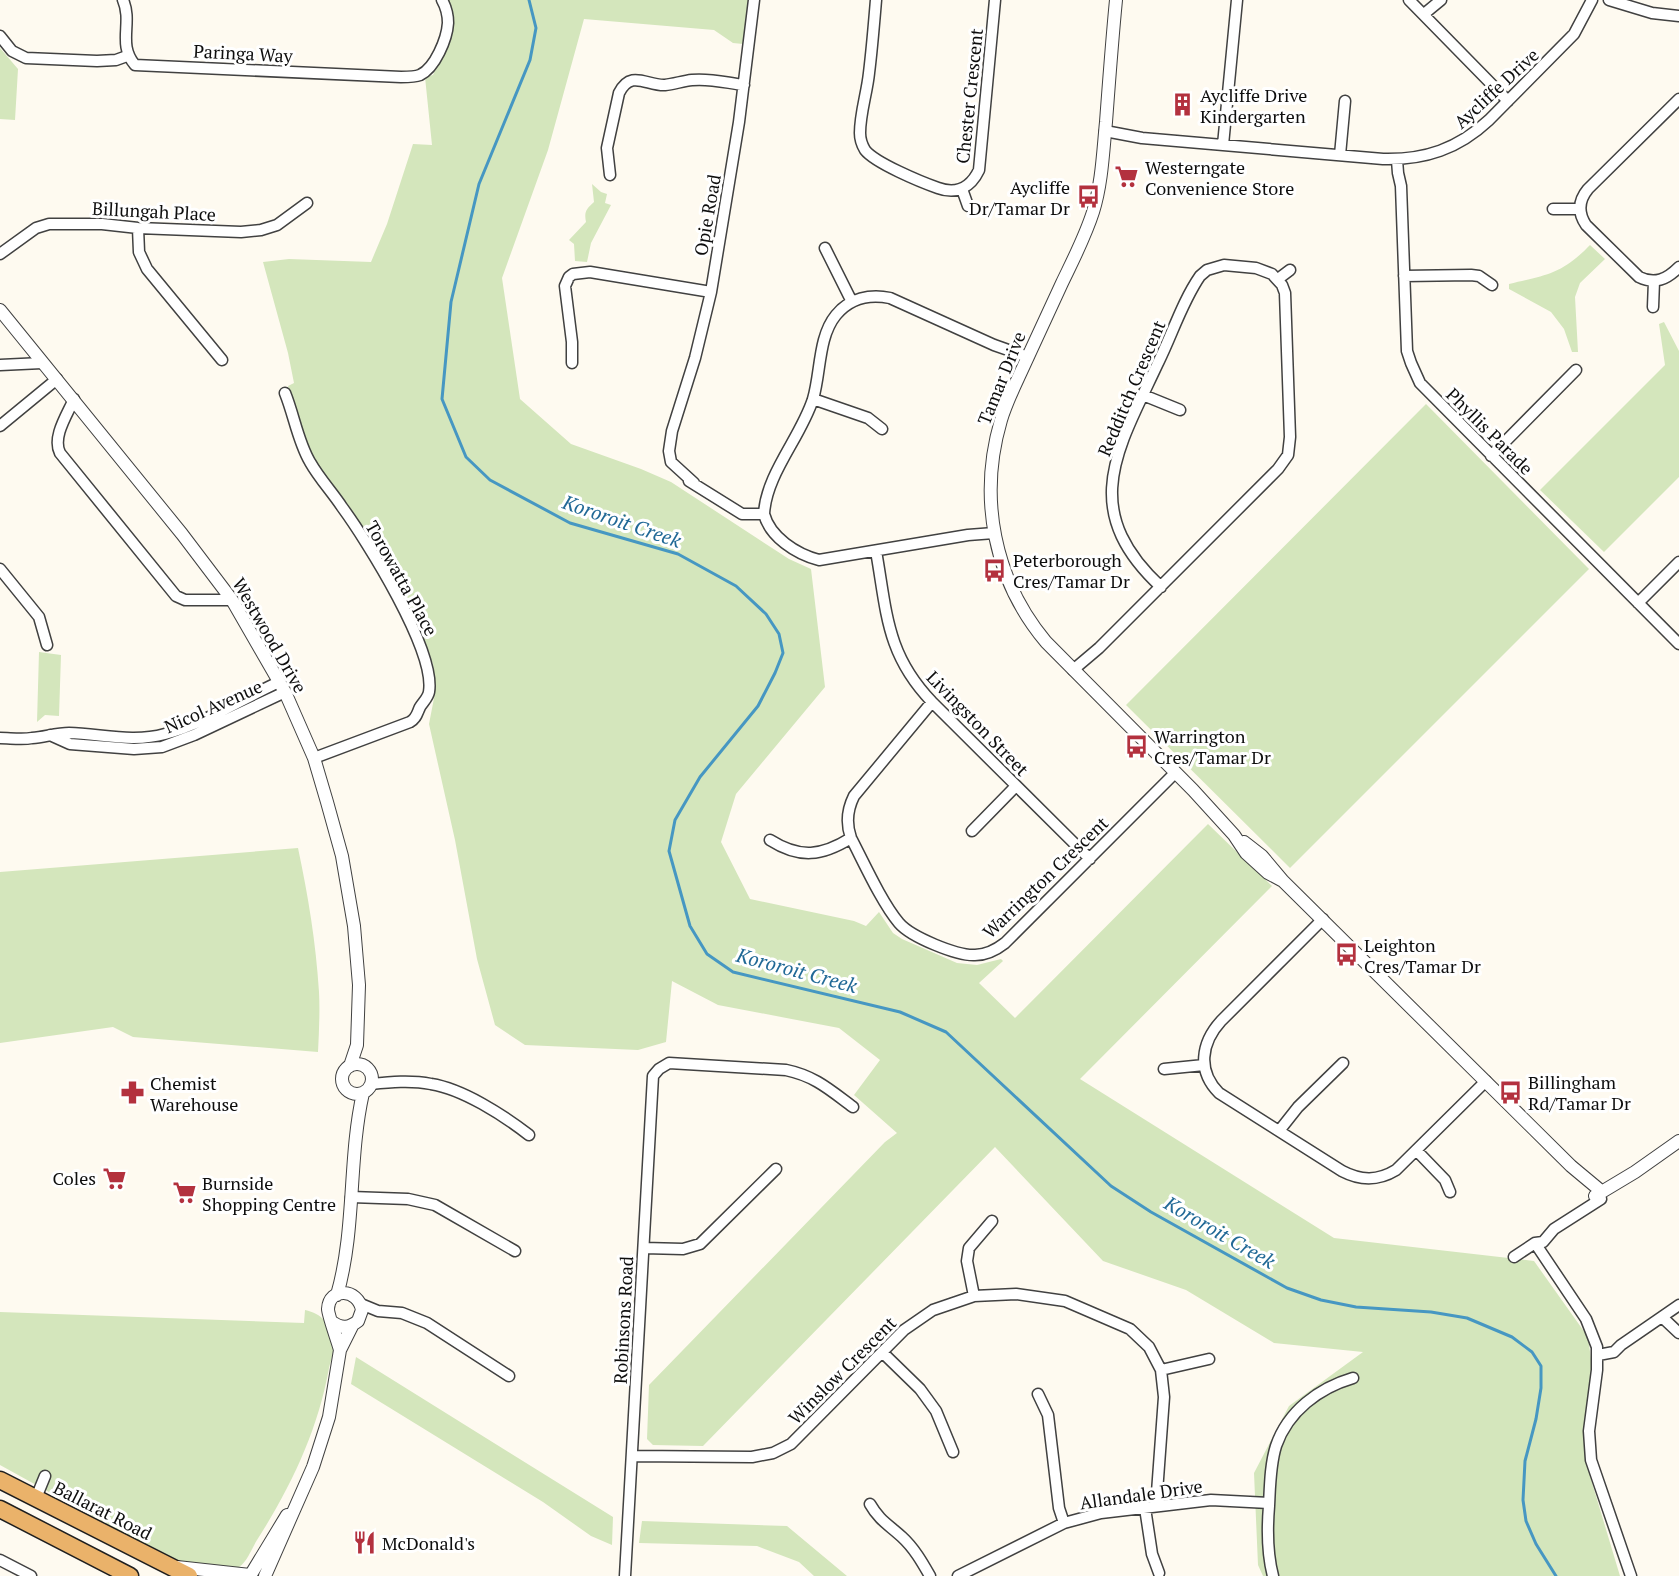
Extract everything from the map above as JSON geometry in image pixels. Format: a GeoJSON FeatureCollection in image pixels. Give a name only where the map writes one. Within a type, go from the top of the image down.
{"type":"FeatureCollection","features":[{"type":"Feature","properties":{"kind":"highway","name":"Ballarat Road"},"geometry":{"type":"LineString","coordinates":[[0,1480],[189,1576]]}},
{"type":"Feature","properties":{"kind":"highway"},"geometry":{"type":"LineString","coordinates":[[0,1509],[130,1576]]}},
{"type":"Feature","properties":{"kind":"street"},"geometry":{"type":"LineString","coordinates":[[0,36],[12,51],[26,58],[97,62],[116,60],[127,56],[127,9],[123,0]]}},
{"type":"Feature","properties":{"kind":"street","name":"Paringa Way"},"geometry":{"type":"LineString","coordinates":[[127,56],[135,65],[418,76],[430,68],[445,38],[448,22],[442,0]]}},
{"type":"Feature","properties":{"kind":"street","name":"Opie Road"},"geometry":{"type":"LineString","coordinates":[[754,0],[744,85],[711,292],[696,358],[666,457],[694,483],[742,514],[764,514]]}},
{"type":"Feature","properties":{"kind":"street","name":"Chester Crescent"},"geometry":{"type":"LineString","coordinates":[[876,0],[860,133],[863,146],[878,161],[936,188],[949,190],[962,189],[971,184],[976,178],[981,161],[995,0]]}},
{"type":"Feature","properties":{"kind":"street","name":"Tamar Drive"},"geometry":{"type":"LineString","coordinates":[[1116,0],[1100,180],[1092,214],[1001,418],[994,448],[990,494],[994,531],[1006,574],[1026,615],[1046,642],[1075,673],[1234,835],[1262,856],[1283,881],[1571,1166],[1598,1196]]}},
{"type":"Feature","properties":{"kind":"street"},"geometry":{"type":"LineString","coordinates":[[1223,145],[1237,0]]}},
{"type":"Feature","properties":{"kind":"street"},"geometry":{"type":"LineString","coordinates":[[1410,0],[1508,101]]}},
{"type":"Feature","properties":{"kind":"street"},"geometry":{"type":"LineString","coordinates":[[1424,15],[1441,0]]}},
{"type":"Feature","properties":{"kind":"street","name":"Aycliffe Drive"},"geometry":{"type":"LineString","coordinates":[[1104,135],[1400,159],[1433,154],[1457,145],[1477,131],[1508,101],[1575,34],[1592,0]]}},
{"type":"Feature","properties":{"kind":"street"},"geometry":{"type":"LineString","coordinates":[[1609,0],[1652,13],[1679,16]]}},
{"type":"Feature","properties":{"kind":"street"},"geometry":{"type":"LineString","coordinates":[[610,175],[608,148],[619,93],[622,87],[629,82],[642,80],[666,85],[705,80],[744,85]]}},
{"type":"Feature","properties":{"kind":"street"},"geometry":{"type":"LineString","coordinates":[[1679,99],[1588,189],[1581,199],[1580,209],[1582,220],[1586,225],[1635,274],[1644,280],[1664,279],[1679,267]]}},
{"type":"Feature","properties":{"kind":"street"},"geometry":{"type":"LineString","coordinates":[[1340,155],[1345,101]]}},
{"type":"Feature","properties":{"kind":"street","name":"Phyllis Parade"},"geometry":{"type":"LineString","coordinates":[[1400,159],[1407,351],[1415,375],[1427,392],[1679,644]]}},
{"type":"Feature","properties":{"kind":"street","name":"Chester Crescent"},"geometry":{"type":"LineString","coordinates":[[962,189],[968,206]]}},
{"type":"Feature","properties":{"kind":"street","name":"Billungah Place"},"geometry":{"type":"LineString","coordinates":[[0,254],[36,228],[61,223],[241,232],[261,230],[277,225],[307,203]]}},
{"type":"Feature","properties":{"kind":"street"},"geometry":{"type":"LineString","coordinates":[[1553,209],[1580,209]]}},
{"type":"Feature","properties":{"kind":"street"},"geometry":{"type":"LineString","coordinates":[[138,228],[139,252],[147,269],[222,360]]}},
{"type":"Feature","properties":{"kind":"street"},"geometry":{"type":"LineString","coordinates":[[825,248],[852,302]]}},
{"type":"Feature","properties":{"kind":"street","name":"Redditch Crescent"},"geometry":{"type":"LineString","coordinates":[[1161,587],[1144,571],[1125,545],[1112,509],[1111,492],[1115,461],[1143,395],[1200,276],[1207,270],[1224,265],[1256,268],[1278,279]]}},
{"type":"Feature","properties":{"kind":"street"},"geometry":{"type":"LineString","coordinates":[[1075,673],[1278,469],[1288,455],[1290,437],[1286,302],[1282,285],[1278,279],[1290,270]]}},
{"type":"Feature","properties":{"kind":"street"},"geometry":{"type":"LineString","coordinates":[[572,363],[572,342],[565,294],[567,281],[573,274],[590,273],[711,292]]}},
{"type":"Feature","properties":{"kind":"street"},"geometry":{"type":"LineString","coordinates":[[1404,276],[1471,275],[1479,276],[1492,285]]}},
{"type":"Feature","properties":{"kind":"street"},"geometry":{"type":"LineString","coordinates":[[1653,307],[1654,281]]}},
{"type":"Feature","properties":{"kind":"street"},"geometry":{"type":"LineString","coordinates":[[994,531],[828,560],[810,557],[778,537],[764,514],[768,490],[813,399],[827,331],[837,314],[852,302],[872,296],[890,298],[1026,360]]}},
{"type":"Feature","properties":{"kind":"street","name":"Westwood Drive"},"geometry":{"type":"LineString","coordinates":[[0,310],[182,534],[231,600],[282,687],[314,758],[342,856],[354,926],[359,985],[357,1045],[364,1082],[345,1088],[341,1078],[350,1066],[357,1045]]}},
{"type":"Feature","properties":{"kind":"street"},"geometry":{"type":"LineString","coordinates":[[0,365],[42,363]]}},
{"type":"Feature","properties":{"kind":"street"},"geometry":{"type":"LineString","coordinates":[[1491,456],[1576,370]]}},
{"type":"Feature","properties":{"kind":"street"},"geometry":{"type":"LineString","coordinates":[[0,426],[57,379]]}},
{"type":"Feature","properties":{"kind":"street","name":"Torowatta Place"},"geometry":{"type":"LineString","coordinates":[[285,393],[310,463],[343,508],[399,600],[422,650],[429,681],[428,698],[411,722],[314,758]]}},
{"type":"Feature","properties":{"kind":"street"},"geometry":{"type":"LineString","coordinates":[[1143,395],[1179,410]]}},
{"type":"Feature","properties":{"kind":"street"},"geometry":{"type":"LineString","coordinates":[[74,399],[58,436],[60,453],[176,596],[185,600],[231,600]]}},
{"type":"Feature","properties":{"kind":"street"},"geometry":{"type":"LineString","coordinates":[[813,399],[868,418],[882,429]]}},
{"type":"Feature","properties":{"kind":"street","name":"Livingston Street"},"geometry":{"type":"LineString","coordinates":[[876,551],[886,612],[895,647],[910,677],[932,702],[1090,859]]}},
{"type":"Feature","properties":{"kind":"street"},"geometry":{"type":"LineString","coordinates":[[1638,603],[1679,562]]}},
{"type":"Feature","properties":{"kind":"street"},"geometry":{"type":"LineString","coordinates":[[0,569],[39,617],[47,645]]}},
{"type":"Feature","properties":{"kind":"street","name":"Nicol Avenue"},"geometry":{"type":"LineString","coordinates":[[0,738],[32,738],[48,734],[70,744],[134,749],[162,747],[194,735],[282,687]]}},
{"type":"Feature","properties":{"kind":"street","name":"Warrington Crescent"},"geometry":{"type":"LineString","coordinates":[[932,702],[854,796],[848,820],[851,838],[892,914],[902,926],[915,935],[967,955],[983,954],[998,948],[1175,773]]}},
{"type":"Feature","properties":{"kind":"street"},"geometry":{"type":"LineString","coordinates":[[972,831],[1016,786]]}},
{"type":"Feature","properties":{"kind":"street"},"geometry":{"type":"LineString","coordinates":[[770,840],[790,850],[817,853],[851,838]]}},
{"type":"Feature","properties":{"kind":"street"},"geometry":{"type":"LineString","coordinates":[[1323,920],[1213,1030],[1205,1047],[1204,1065],[1208,1079],[1218,1093],[1348,1174],[1363,1179],[1388,1175],[1417,1151],[1486,1082]]}},
{"type":"Feature","properties":{"kind":"street","name":"Robinsons Road"},"geometry":{"type":"LineString","coordinates":[[625,1576],[653,1076],[669,1063],[786,1070],[804,1073],[822,1083],[853,1107]]}},
{"type":"Feature","properties":{"kind":"street"},"geometry":{"type":"LineString","coordinates":[[1279,1131],[1298,1107],[1343,1063]]}},
{"type":"Feature","properties":{"kind":"street"},"geometry":{"type":"LineString","coordinates":[[340,1350],[329,1317],[328,1305],[337,1295],[345,1268],[357,1120],[364,1082],[360,1064],[350,1066]]}},
{"type":"Feature","properties":{"kind":"street"},"geometry":{"type":"LineString","coordinates":[[1164,1069],[1204,1065]]}},
{"type":"Feature","properties":{"kind":"street"},"geometry":{"type":"LineString","coordinates":[[364,1082],[431,1084],[456,1091],[514,1124],[528,1135]]}},
{"type":"Feature","properties":{"kind":"street"},"geometry":{"type":"LineString","coordinates":[[1514,1257],[1532,1245],[1538,1235],[1554,1229],[1679,1141]]}},
{"type":"Feature","properties":{"kind":"street"},"geometry":{"type":"LineString","coordinates":[[1417,1151],[1445,1180],[1450,1192]]}},
{"type":"Feature","properties":{"kind":"street"},"geometry":{"type":"LineString","coordinates":[[644,1248],[683,1249],[700,1244],[776,1169]]}},
{"type":"Feature","properties":{"kind":"street"},"geometry":{"type":"LineString","coordinates":[[351,1197],[408,1199],[435,1205],[515,1251]]}},
{"type":"Feature","properties":{"kind":"street"},"geometry":{"type":"LineString","coordinates":[[974,1296],[967,1261],[969,1248],[992,1221]]}},
{"type":"Feature","properties":{"kind":"street"},"geometry":{"type":"LineString","coordinates":[[1532,1245],[1586,1319],[1597,1351],[1589,1431],[1591,1460],[1630,1576]]}},
{"type":"Feature","properties":{"kind":"street"},"geometry":{"type":"LineString","coordinates":[[268,1576],[313,1467],[329,1417],[340,1350],[352,1326],[358,1305],[345,1268]]}},
{"type":"Feature","properties":{"kind":"street"},"geometry":{"type":"LineString","coordinates":[[337,1295],[343,1293],[358,1305],[378,1311],[402,1313],[426,1323],[509,1376]]}},
{"type":"Feature","properties":{"kind":"street","name":"Winslow Crescent"},"geometry":{"type":"LineString","coordinates":[[632,1456],[752,1457],[773,1453],[791,1444],[904,1330],[933,1310],[974,1296],[1016,1294],[1065,1301],[1130,1329],[1149,1347],[1161,1370],[1164,1397],[1151,1507],[1152,1554],[1160,1573]]}},
{"type":"Feature","properties":{"kind":"street"},"geometry":{"type":"LineString","coordinates":[[1597,1351],[1621,1346],[1671,1311],[1679,1331]]}},
{"type":"Feature","properties":{"kind":"street"},"geometry":{"type":"LineString","coordinates":[[332,1322],[340,1327],[352,1326]]}},
{"type":"Feature","properties":{"kind":"street"},"geometry":{"type":"LineString","coordinates":[[882,1352],[920,1389],[936,1411],[953,1452]]}},
{"type":"Feature","properties":{"kind":"street"},"geometry":{"type":"LineString","coordinates":[[1161,1370],[1209,1359]]}},
{"type":"Feature","properties":{"kind":"street"},"geometry":{"type":"LineString","coordinates":[[1273,1576],[1268,1543],[1272,1462],[1276,1446],[1299,1410],[1312,1397],[1325,1388],[1353,1378]]}},
{"type":"Feature","properties":{"kind":"street"},"geometry":{"type":"LineString","coordinates":[[1038,1394],[1048,1415],[1059,1508],[1064,1523]]}},
{"type":"Feature","properties":{"kind":"street"},"geometry":{"type":"LineString","coordinates":[[36,1498],[45,1476]]}},
{"type":"Feature","properties":{"kind":"street"},"geometry":{"type":"LineString","coordinates":[[168,1565],[250,1575],[276,1529],[299,1499]]}},
{"type":"Feature","properties":{"kind":"street","name":"Allandale Drive"},"geometry":{"type":"LineString","coordinates":[[961,1576],[1064,1523],[1101,1513],[1211,1500],[1269,1503]]}},
{"type":"Feature","properties":{"kind":"street"},"geometry":{"type":"LineString","coordinates":[[870,1504],[878,1518],[904,1539],[921,1559],[930,1576]]}},
{"type":"Feature","properties":{"kind":"street"},"geometry":{"type":"LineString","coordinates":[[0,1560],[31,1576]]}},
{"type":"Feature","properties":{"kind":"green space"},"geometry":{"type":"Polygon","coordinates":[[[447,0],[749,0],[743,44],[733,43],[714,30],[584,19],[548,150],[502,278],[520,399],[571,444],[671,482],[789,559],[811,569],[825,687],[736,794],[721,842],[750,899],[854,921],[866,926],[879,912],[893,933],[902,939],[957,963],[977,965],[1001,959],[1003,961],[979,983],[1015,1018],[1208,824],[1272,886],[1080,1079],[1334,1238],[1534,1261],[1588,1337],[1593,1374],[1585,1431],[1590,1476],[1620,1576],[1263,1576],[1258,1565],[1254,1473],[1289,1406],[1363,1352],[1274,1343],[1186,1290],[1103,1261],[995,1147],[703,1446],[653,1445],[647,1439],[649,1385],[885,1142],[897,1133],[854,1095],[880,1060],[839,1028],[718,1005],[672,981],[666,1042],[638,1050],[525,1045],[495,1025],[477,959],[455,840],[429,724],[435,693],[433,664],[414,619],[354,513],[310,455],[288,386],[294,383],[288,353],[263,262],[289,259],[371,262],[387,224],[413,144],[432,145],[425,77],[433,75],[441,58],[447,0]]]}},
{"type":"Feature","properties":{"kind":"green space"},"geometry":{"type":"Polygon","coordinates":[[[0,48],[18,69],[15,120],[0,119],[0,48]]]}},
{"type":"Feature","properties":{"kind":"green space"},"geometry":{"type":"Polygon","coordinates":[[[592,184],[607,194],[605,203],[611,205],[591,243],[587,262],[575,261],[574,244],[569,240],[586,222],[586,211],[594,202],[592,184]]]}},
{"type":"Feature","properties":{"kind":"green space"},"geometry":{"type":"Polygon","coordinates":[[[1590,245],[1605,259],[1580,283],[1575,297],[1578,352],[1572,352],[1564,329],[1551,312],[1509,289],[1509,284],[1562,268],[1590,245]]]}},
{"type":"Feature","properties":{"kind":"green space"},"geometry":{"type":"Polygon","coordinates":[[[1664,322],[1679,351],[1679,477],[1604,552],[1540,490],[1665,365],[1659,324],[1664,322]]]}},
{"type":"Feature","properties":{"kind":"green space"},"geometry":{"type":"Polygon","coordinates":[[[1426,404],[1589,569],[1290,868],[1126,705],[1426,404]]]}},
{"type":"Feature","properties":{"kind":"green space"},"geometry":{"type":"Polygon","coordinates":[[[39,652],[61,655],[59,716],[45,715],[37,722],[39,652]]]}},
{"type":"Feature","properties":{"kind":"green space"},"geometry":{"type":"Polygon","coordinates":[[[298,848],[316,955],[319,1000],[318,1052],[133,1037],[113,1027],[0,1043],[0,872],[298,848]]]}},
{"type":"Feature","properties":{"kind":"green space"},"geometry":{"type":"Polygon","coordinates":[[[305,1310],[321,1317],[332,1335],[333,1351],[324,1391],[310,1436],[292,1479],[247,1558],[239,1567],[225,1570],[215,1569],[172,1560],[0,1465],[0,1312],[304,1323],[305,1310]]]}},
{"type":"Feature","properties":{"kind":"green space"},"geometry":{"type":"Polygon","coordinates":[[[356,1357],[613,1517],[612,1545],[591,1536],[543,1502],[351,1384],[356,1357]]]}},
{"type":"Feature","properties":{"kind":"green space"},"geometry":{"type":"Polygon","coordinates":[[[642,1521],[787,1526],[847,1576],[814,1576],[799,1562],[757,1546],[639,1543],[642,1521]]]}},
{"type":"Feature","properties":{"kind":"waterway","name":"Kororoit Creek"},"geometry":{"type":"LineString","coordinates":[[529,0],[536,28],[530,60],[479,184],[451,302],[442,399],[466,457],[490,480],[570,523],[678,554],[736,586],[766,614],[779,634],[783,653],[758,706],[700,777],[675,820],[669,851],[690,926],[707,954],[733,972],[900,1012],[946,1032],[1111,1186],[1151,1212],[1287,1288],[1321,1300],[1356,1307],[1431,1312],[1467,1318],[1512,1337],[1532,1352],[1541,1366],[1541,1388],[1536,1419],[1525,1461],[1523,1500],[1526,1521],[1536,1544],[1556,1576]]}},
{"type":"Feature","properties":{"kind":"place","name":"Aycliffe Drive Kindergarten"},"geometry":{"type":"Point","coordinates":[1182,105]}},
{"type":"Feature","properties":{"kind":"place","name":"Westerngate Convenience Store"},"geometry":{"type":"Point","coordinates":[1127,177]}},
{"type":"Feature","properties":{"kind":"place","name":"Aycliffe Dr/Tamar Dr"},"geometry":{"type":"Point","coordinates":[1088,197]}},
{"type":"Feature","properties":{"kind":"place","name":"Peterborough Cres/Tamar Dr"},"geometry":{"type":"Point","coordinates":[995,570]}},
{"type":"Feature","properties":{"kind":"place","name":"Warrington Cres/Tamar Dr"},"geometry":{"type":"Point","coordinates":[1136,746]}},
{"type":"Feature","properties":{"kind":"place","name":"Leighton Cres/Tamar Dr"},"geometry":{"type":"Point","coordinates":[1346,955]}},
{"type":"Feature","properties":{"kind":"place","name":"Billingham Rd/Tamar Dr"},"geometry":{"type":"Point","coordinates":[1510,1092]}},
{"type":"Feature","properties":{"kind":"place","name":"Chemist Warehouse"},"geometry":{"type":"Point","coordinates":[132,1093]}},
{"type":"Feature","properties":{"kind":"place","name":"Coles"},"geometry":{"type":"Point","coordinates":[114,1178]}},
{"type":"Feature","properties":{"kind":"place","name":"Burnside Shopping Centre"},"geometry":{"type":"Point","coordinates":[184,1193]}},
{"type":"Feature","properties":{"kind":"place","name":"McDonald's"},"geometry":{"type":"Point","coordinates":[364,1543]}}]}
